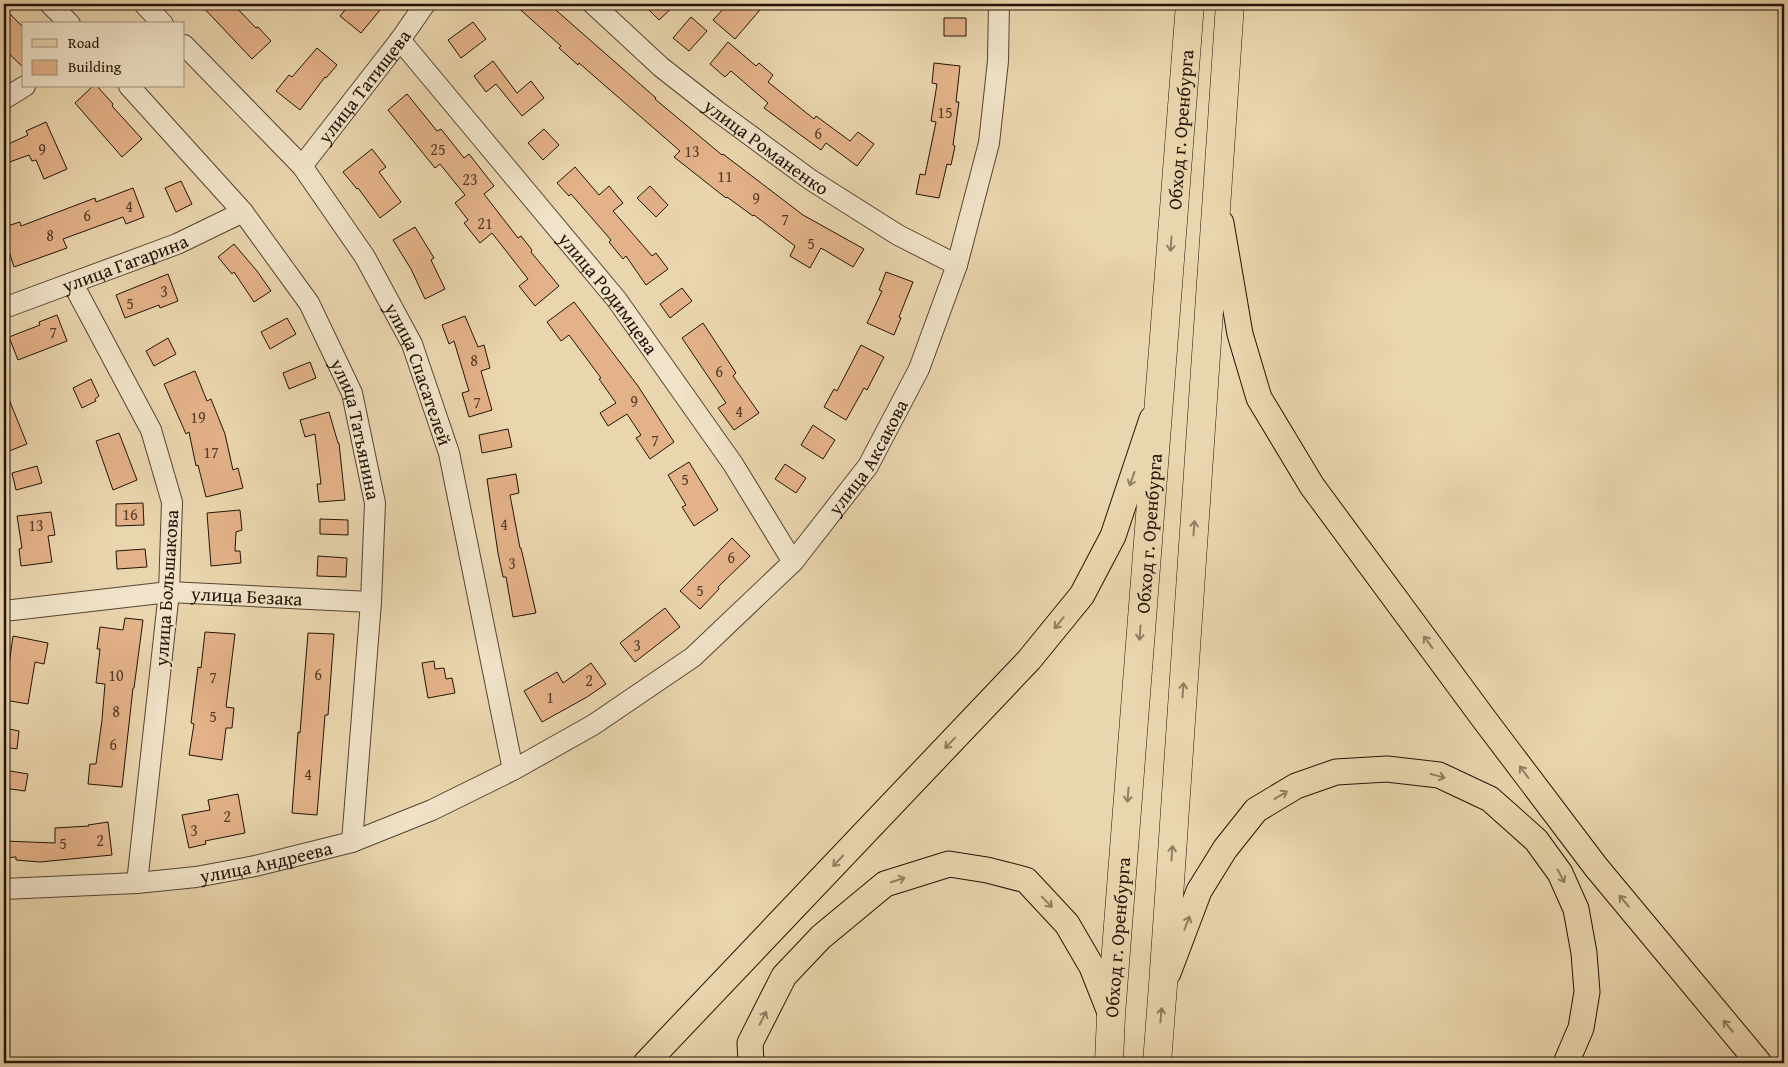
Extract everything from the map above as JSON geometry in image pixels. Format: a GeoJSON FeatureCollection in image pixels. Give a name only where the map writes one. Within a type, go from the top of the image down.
{"type":"FeatureCollection","features":[{"type":"Feature","properties":{"kind":"highway","name":"Обход г. Оренбурга"},"geometry":{"type":"LineString","coordinates":[[1109,1063],[1111,1015],[1190,4]]}},
{"type":"Feature","properties":{"kind":"highway"},"geometry":{"type":"LineString","coordinates":[[1157,1063],[1230,4]]}},
{"type":"Feature","properties":{"kind":"main road"},"geometry":{"type":"LineString","coordinates":[[1216,195],[1240,334],[1259,398],[1312,486],[1596,867],[1759,1063]]}},
{"type":"Feature","properties":{"kind":"main road"},"geometry":{"type":"LineString","coordinates":[[646,1063],[1029,660],[1082,595],[1113,536],[1159,400]]}},
{"type":"Feature","properties":{"kind":"main road"},"geometry":{"type":"LineString","coordinates":[[1163,985],[1200,891],[1225,848],[1256,810],[1296,786],[1336,772],[1388,769],[1439,775],[1490,799],[1536,840],[1560,873],[1576,909],[1584,953],[1587,992],[1581,1028],[1566,1063]]}},
{"type":"Feature","properties":{"kind":"main road"},"geometry":{"type":"LineString","coordinates":[[751,1063],[750,1043],[784,976],[821,937],[885,884],[950,864],[987,870],[1026,880],[1067,924],[1092,967],[1111,1015]]}},
{"type":"Feature","properties":{"kind":"street"},"geometry":{"type":"LineString","coordinates":[[50,4],[68,22]]}},
{"type":"Feature","properties":{"kind":"street"},"geometry":{"type":"LineString","coordinates":[[144,4],[161,22]]}},
{"type":"Feature","properties":{"kind":"street","name":"улица Татищева"},"geometry":{"type":"LineString","coordinates":[[302,166],[400,40],[425,4]]}},
{"type":"Feature","properties":{"kind":"street","name":"улица Романенко"},"geometry":{"type":"LineString","coordinates":[[593,4],[661,67],[811,180],[898,235],[958,265]]}},
{"type":"Feature","properties":{"kind":"street","name":"улица Аксакова"},"geometry":{"type":"LineString","coordinates":[[513,770],[593,725],[693,657],[793,562],[868,466],[920,369],[958,265],[989,143],[998,61],[999,4]]}},
{"type":"Feature","properties":{"kind":"street","name":"улица Родимцева"},"geometry":{"type":"LineString","coordinates":[[400,40],[617,300],[733,464],[793,562]]}},
{"type":"Feature","properties":{"kind":"street","name":"улица Спасателей"},"geometry":{"type":"LineString","coordinates":[[185,46],[302,166],[365,257],[412,344],[449,454],[513,770]]}},
{"type":"Feature","properties":{"kind":"street"},"geometry":{"type":"LineString","coordinates":[[4,98],[22,88]]}},
{"type":"Feature","properties":{"kind":"street","name":"улица Татьянина"},"geometry":{"type":"LineString","coordinates":[[131,88],[243,212],[309,303],[352,393],[375,503],[371,602],[352,842]]}},
{"type":"Feature","properties":{"kind":"street","name":"улица Гагарина"},"geometry":{"type":"LineString","coordinates":[[4,308],[177,244],[243,212]]}},
{"type":"Feature","properties":{"kind":"street","name":"улица Большакова"},"geometry":{"type":"LineString","coordinates":[[73,284],[151,430],[172,502],[169,592],[137,883]]}},
{"type":"Feature","properties":{"kind":"street","name":"улица Безака"},"geometry":{"type":"LineString","coordinates":[[4,611],[169,592],[371,602]]}},
{"type":"Feature","properties":{"kind":"street","name":"улица Андреева"},"geometry":{"type":"LineString","coordinates":[[4,889],[137,883],[196,877],[245,868],[352,842],[432,810],[513,770]]}},
{"type":"Feature","properties":{"kind":"building"},"geometry":{"type":"Polygon","coordinates":[[[200,4],[233,4],[271,41],[252,59],[200,4]]]}},
{"type":"Feature","properties":{"kind":"building"},"geometry":{"type":"Polygon","coordinates":[[[350,4],[385,4],[361,33],[340,16],[350,4]]]}},
{"type":"Feature","properties":{"kind":"building"},"geometry":{"type":"Polygon","coordinates":[[[514,4],[549,4],[655,99],[722,155],[803,215],[864,249],[853,267],[821,248],[810,268],[790,256],[795,246],[754,215],[726,198],[674,157],[680,151],[579,63],[578,65],[559,48],[561,46],[514,4]]]}},
{"type":"Feature","properties":{"kind":"building"},"geometry":{"type":"Polygon","coordinates":[[[643,4],[676,4],[659,20],[643,4]]]}},
{"type":"Feature","properties":{"kind":"building"},"geometry":{"type":"Polygon","coordinates":[[[728,4],[765,4],[735,39],[713,20],[728,4]]]}},
{"type":"Feature","properties":{"kind":"building"},"geometry":{"type":"Polygon","coordinates":[[[4,8],[22,26],[22,66],[4,49],[4,8]]]}},
{"type":"Feature","properties":{"kind":"building"},"geometry":{"type":"Polygon","coordinates":[[[691,17],[707,31],[689,51],[673,38],[691,17]]]}},
{"type":"Feature","properties":{"kind":"building"},"geometry":{"type":"Polygon","coordinates":[[[944,18],[966,18],[966,36],[944,36],[944,18]]]}},
{"type":"Feature","properties":{"kind":"building"},"geometry":{"type":"Polygon","coordinates":[[[473,22],[486,39],[461,58],[448,40],[473,22]]]}},
{"type":"Feature","properties":{"kind":"building"},"geometry":{"type":"Polygon","coordinates":[[[728,42],[756,66],[759,63],[773,75],[768,82],[814,119],[816,116],[850,141],[858,132],[874,144],[857,166],[826,143],[821,150],[764,108],[768,103],[731,71],[725,77],[710,64],[728,42]]]}},
{"type":"Feature","properties":{"kind":"building"},"geometry":{"type":"Polygon","coordinates":[[[317,48],[337,65],[325,77],[300,110],[276,91],[289,75],[292,77],[317,48]]]}},
{"type":"Feature","properties":{"kind":"building"},"geometry":{"type":"Polygon","coordinates":[[[493,61],[517,93],[531,81],[544,98],[522,116],[496,84],[486,92],[474,76],[493,61]]]}},
{"type":"Feature","properties":{"kind":"building"},"geometry":{"type":"Polygon","coordinates":[[[934,63],[960,66],[956,102],[959,102],[953,145],[955,146],[951,165],[947,164],[939,198],[916,194],[920,174],[925,175],[936,122],[931,121],[937,84],[932,83],[934,63]]]}},
{"type":"Feature","properties":{"kind":"building"},"geometry":{"type":"Polygon","coordinates":[[[91,88],[99,88],[113,104],[112,106],[142,139],[122,157],[75,103],[91,88]]]}},
{"type":"Feature","properties":{"kind":"building"},"geometry":{"type":"Polygon","coordinates":[[[407,94],[437,131],[441,129],[464,158],[469,154],[494,186],[484,194],[518,238],[521,236],[532,250],[531,252],[559,286],[535,306],[519,286],[528,279],[492,233],[480,243],[464,223],[468,220],[455,203],[465,195],[440,164],[435,168],[388,110],[407,94]]]}},
{"type":"Feature","properties":{"kind":"building"},"geometry":{"type":"Polygon","coordinates":[[[46,122],[67,169],[44,179],[36,160],[32,161],[29,155],[4,164],[4,146],[28,135],[26,131],[46,122]]]}},
{"type":"Feature","properties":{"kind":"building"},"geometry":{"type":"Polygon","coordinates":[[[544,129],[559,145],[543,160],[528,143],[544,129]]]}},
{"type":"Feature","properties":{"kind":"building"},"geometry":{"type":"Polygon","coordinates":[[[372,149],[386,167],[379,172],[401,202],[380,218],[358,188],[343,172],[372,149]]]}},
{"type":"Feature","properties":{"kind":"building"},"geometry":{"type":"Polygon","coordinates":[[[575,167],[599,195],[609,186],[623,203],[613,211],[652,256],[656,253],[668,269],[646,285],[626,256],[623,259],[609,242],[611,240],[571,194],[569,196],[557,183],[575,167]]]}},
{"type":"Feature","properties":{"kind":"building"},"geometry":{"type":"Polygon","coordinates":[[[181,181],[192,204],[176,212],[165,188],[181,181]]]}},
{"type":"Feature","properties":{"kind":"building"},"geometry":{"type":"Polygon","coordinates":[[[650,186],[668,205],[656,217],[637,198],[650,186]]]}},
{"type":"Feature","properties":{"kind":"building"},"geometry":{"type":"Polygon","coordinates":[[[133,188],[144,217],[126,224],[123,217],[63,239],[67,248],[14,267],[4,236],[4,227],[20,222],[21,226],[95,198],[96,202],[133,188]]]}},
{"type":"Feature","properties":{"kind":"building"},"geometry":{"type":"Polygon","coordinates":[[[415,227],[434,258],[431,260],[445,289],[425,299],[411,269],[393,240],[415,227]]]}},
{"type":"Feature","properties":{"kind":"building"},"geometry":{"type":"Polygon","coordinates":[[[234,244],[271,291],[254,302],[234,272],[232,274],[218,257],[234,244]]]}},
{"type":"Feature","properties":{"kind":"building"},"geometry":{"type":"Polygon","coordinates":[[[886,272],[913,282],[894,335],[867,323],[882,291],[879,290],[886,272]]]}},
{"type":"Feature","properties":{"kind":"building"},"geometry":{"type":"Polygon","coordinates":[[[168,274],[178,301],[160,308],[159,305],[125,318],[116,295],[168,274]]]}},
{"type":"Feature","properties":{"kind":"building"},"geometry":{"type":"Polygon","coordinates":[[[682,288],[692,301],[670,318],[660,304],[682,288]]]}},
{"type":"Feature","properties":{"kind":"building"},"geometry":{"type":"Polygon","coordinates":[[[574,302],[638,386],[674,442],[650,459],[636,438],[641,435],[627,414],[608,426],[600,413],[616,403],[599,379],[601,378],[569,335],[561,341],[547,322],[574,302]]]}},
{"type":"Feature","properties":{"kind":"building"},"geometry":{"type":"Polygon","coordinates":[[[57,315],[67,341],[18,360],[9,337],[40,325],[39,322],[57,315]]]}},
{"type":"Feature","properties":{"kind":"building"},"geometry":{"type":"Polygon","coordinates":[[[465,316],[478,347],[484,345],[490,368],[481,371],[492,410],[469,417],[462,393],[469,391],[454,341],[449,344],[442,325],[465,316]]]}},
{"type":"Feature","properties":{"kind":"building"},"geometry":{"type":"Polygon","coordinates":[[[287,318],[296,334],[270,349],[261,332],[287,318]]]}},
{"type":"Feature","properties":{"kind":"building"},"geometry":{"type":"Polygon","coordinates":[[[703,323],[736,373],[733,376],[759,413],[734,430],[718,408],[726,403],[682,338],[703,323]]]}},
{"type":"Feature","properties":{"kind":"building"},"geometry":{"type":"Polygon","coordinates":[[[168,338],[176,354],[154,366],[146,351],[168,338]]]}},
{"type":"Feature","properties":{"kind":"building"},"geometry":{"type":"Polygon","coordinates":[[[861,345],[884,357],[867,390],[864,388],[846,420],[824,407],[834,389],[837,391],[861,345]]]}},
{"type":"Feature","properties":{"kind":"building"},"geometry":{"type":"Polygon","coordinates":[[[310,362],[316,378],[289,389],[283,373],[310,362]]]}},
{"type":"Feature","properties":{"kind":"building"},"geometry":{"type":"Polygon","coordinates":[[[195,371],[207,401],[211,399],[225,434],[233,470],[238,468],[243,488],[206,497],[198,465],[196,466],[189,432],[186,434],[164,384],[195,371]]]}},
{"type":"Feature","properties":{"kind":"building"},"geometry":{"type":"Polygon","coordinates":[[[91,379],[99,396],[95,399],[96,401],[82,408],[73,388],[91,379]]]}},
{"type":"Feature","properties":{"kind":"building"},"geometry":{"type":"Polygon","coordinates":[[[4,387],[27,444],[4,453],[4,387]]]}},
{"type":"Feature","properties":{"kind":"building"},"geometry":{"type":"Polygon","coordinates":[[[329,412],[339,443],[345,500],[319,502],[317,484],[321,484],[315,434],[305,437],[300,420],[329,412]]]}},
{"type":"Feature","properties":{"kind":"building"},"geometry":{"type":"Polygon","coordinates":[[[813,425],[835,440],[823,459],[801,445],[813,425]]]}},
{"type":"Feature","properties":{"kind":"building"},"geometry":{"type":"Polygon","coordinates":[[[508,429],[512,447],[482,453],[479,435],[508,429]]]}},
{"type":"Feature","properties":{"kind":"building"},"geometry":{"type":"Polygon","coordinates":[[[119,433],[137,480],[113,490],[96,441],[119,433]]]}},
{"type":"Feature","properties":{"kind":"building"},"geometry":{"type":"Polygon","coordinates":[[[689,462],[718,510],[694,526],[682,507],[686,505],[668,475],[689,462]]]}},
{"type":"Feature","properties":{"kind":"building"},"geometry":{"type":"Polygon","coordinates":[[[785,464],[806,478],[796,493],[775,479],[785,464]]]}},
{"type":"Feature","properties":{"kind":"building"},"geometry":{"type":"Polygon","coordinates":[[[37,466],[42,483],[16,490],[12,473],[37,466]]]}},
{"type":"Feature","properties":{"kind":"building"},"geometry":{"type":"Polygon","coordinates":[[[516,474],[519,493],[510,495],[520,548],[536,613],[513,617],[506,577],[503,577],[498,553],[487,479],[516,474]]]}},
{"type":"Feature","properties":{"kind":"building"},"geometry":{"type":"Polygon","coordinates":[[[143,503],[144,525],[116,526],[116,504],[143,503]]]}},
{"type":"Feature","properties":{"kind":"building"},"geometry":{"type":"Polygon","coordinates":[[[240,510],[242,530],[236,532],[235,551],[240,551],[241,563],[211,566],[207,513],[240,510]]]}},
{"type":"Feature","properties":{"kind":"building"},"geometry":{"type":"Polygon","coordinates":[[[51,512],[55,535],[48,536],[52,562],[21,566],[19,549],[22,548],[17,516],[51,512]]]}},
{"type":"Feature","properties":{"kind":"building"},"geometry":{"type":"Polygon","coordinates":[[[320,519],[348,520],[348,535],[320,534],[320,519]]]}},
{"type":"Feature","properties":{"kind":"building"},"geometry":{"type":"Polygon","coordinates":[[[732,538],[750,556],[718,587],[719,589],[700,609],[680,591],[732,538]]]}},
{"type":"Feature","properties":{"kind":"building"},"geometry":{"type":"Polygon","coordinates":[[[145,549],[147,567],[117,569],[116,551],[145,549]]]}},
{"type":"Feature","properties":{"kind":"building"},"geometry":{"type":"Polygon","coordinates":[[[318,556],[347,558],[346,577],[317,576],[318,556]]]}},
{"type":"Feature","properties":{"kind":"building"},"geometry":{"type":"Polygon","coordinates":[[[665,608],[680,627],[635,662],[620,643],[665,608]]]}},
{"type":"Feature","properties":{"kind":"building"},"geometry":{"type":"Polygon","coordinates":[[[125,618],[143,620],[122,787],[88,784],[90,764],[96,764],[105,684],[96,683],[100,649],[97,649],[100,627],[123,630],[125,618]]]}},
{"type":"Feature","properties":{"kind":"building"},"geometry":{"type":"Polygon","coordinates":[[[205,632],[235,634],[226,707],[234,708],[232,728],[226,728],[222,760],[189,755],[194,724],[191,723],[198,667],[201,668],[205,632]]]}},
{"type":"Feature","properties":{"kind":"building"},"geometry":{"type":"Polygon","coordinates":[[[308,633],[334,634],[328,715],[325,715],[317,815],[292,813],[308,633]]]}},
{"type":"Feature","properties":{"kind":"building"},"geometry":{"type":"Polygon","coordinates":[[[13,636],[48,643],[44,664],[35,662],[28,704],[4,700],[13,636]]]}},
{"type":"Feature","properties":{"kind":"building"},"geometry":{"type":"Polygon","coordinates":[[[434,661],[435,669],[444,668],[446,679],[452,678],[455,693],[428,698],[422,663],[434,661]]]}},
{"type":"Feature","properties":{"kind":"building"},"geometry":{"type":"Polygon","coordinates":[[[591,663],[606,684],[542,722],[524,691],[557,672],[563,683],[591,663]]]}},
{"type":"Feature","properties":{"kind":"building"},"geometry":{"type":"Polygon","coordinates":[[[4,728],[19,731],[17,749],[4,747],[4,728]]]}},
{"type":"Feature","properties":{"kind":"building"},"geometry":{"type":"Polygon","coordinates":[[[4,770],[28,774],[25,791],[4,788],[4,770]]]}},
{"type":"Feature","properties":{"kind":"building"},"geometry":{"type":"Polygon","coordinates":[[[238,794],[245,833],[205,841],[206,844],[189,848],[182,815],[210,810],[208,800],[238,794]]]}},
{"type":"Feature","properties":{"kind":"building"},"geometry":{"type":"Polygon","coordinates":[[[108,822],[112,855],[40,862],[16,860],[16,857],[4,858],[4,841],[55,843],[55,828],[89,826],[108,822]]]}}]}
